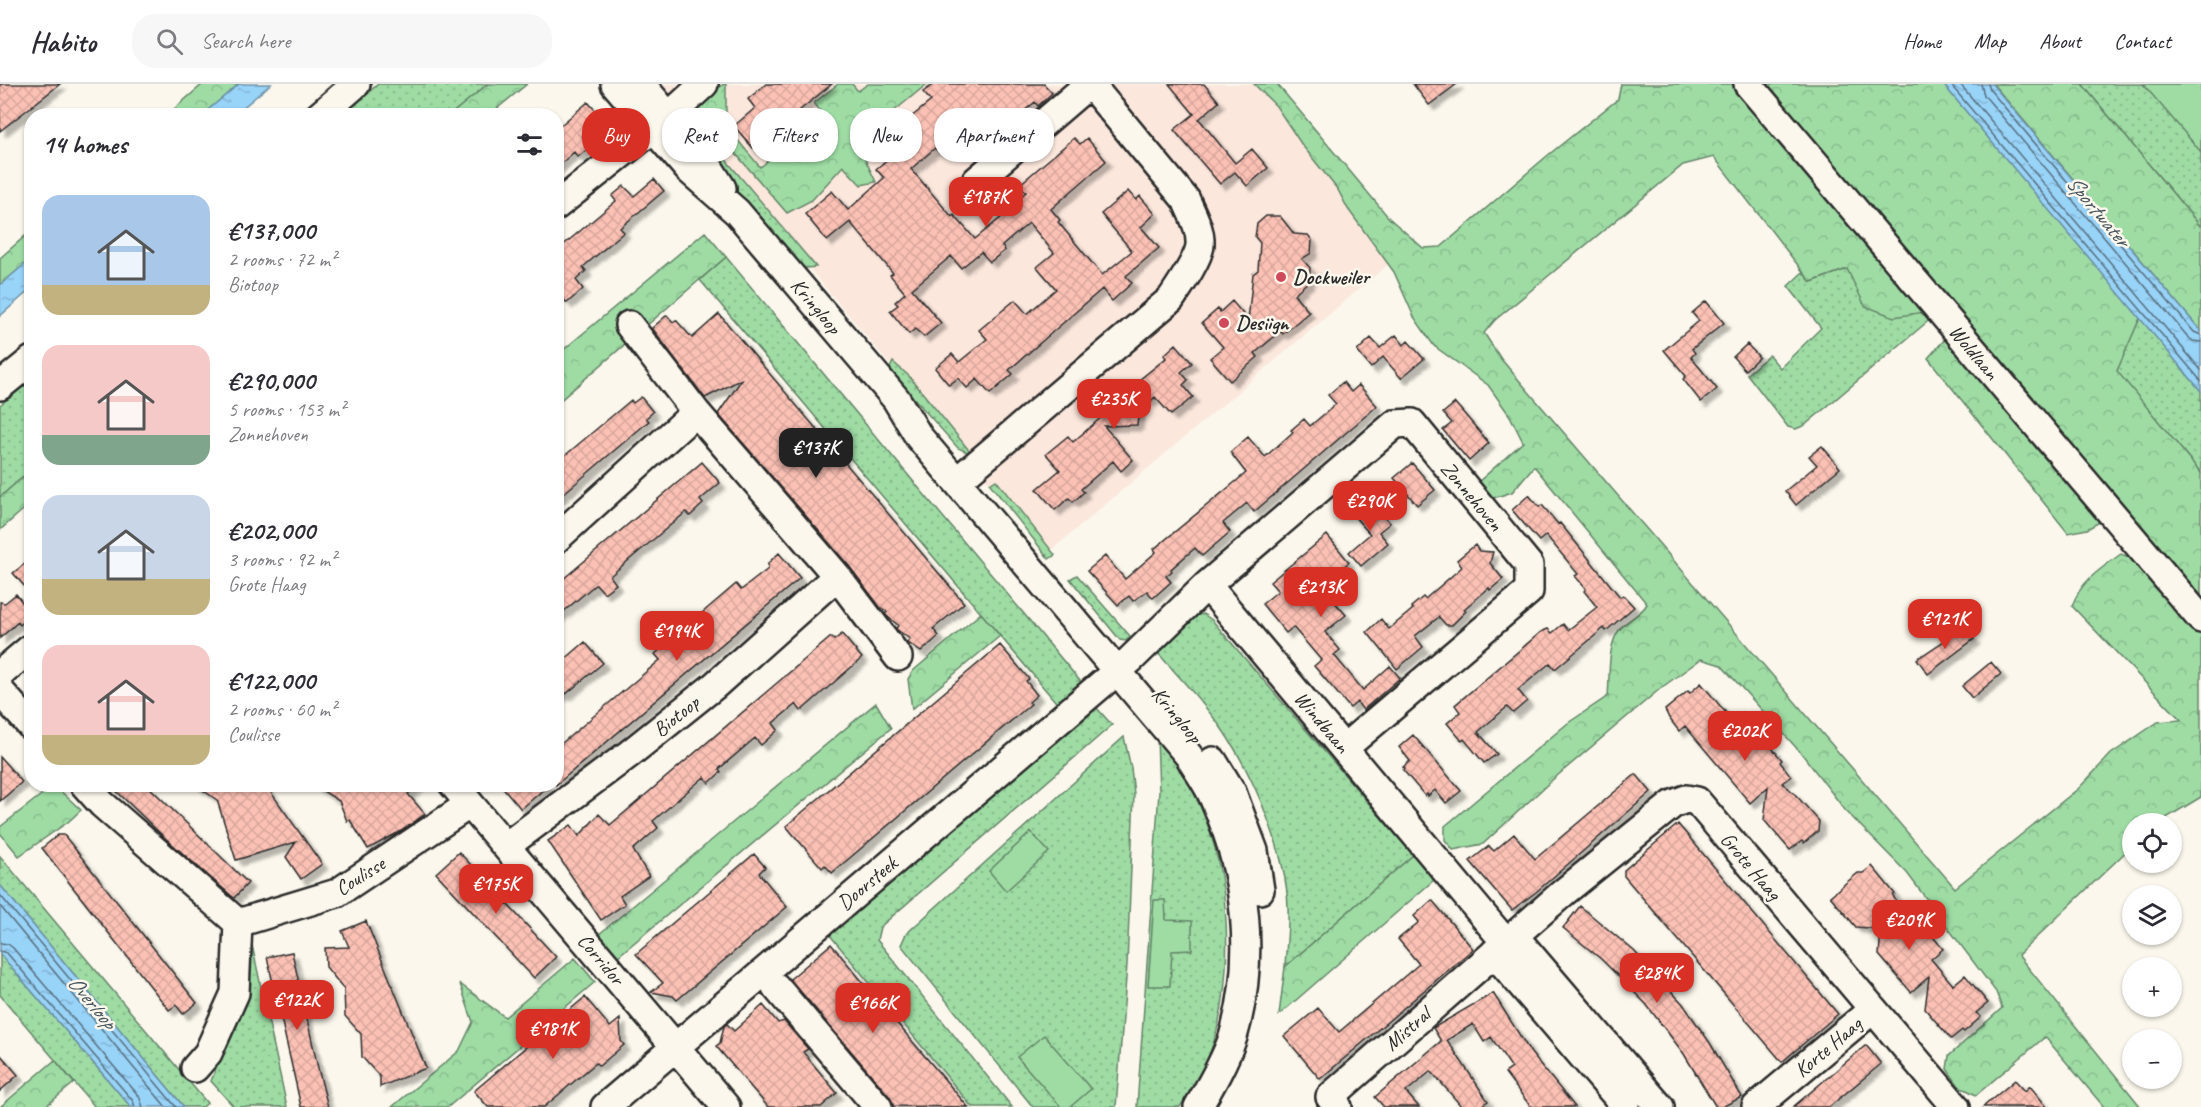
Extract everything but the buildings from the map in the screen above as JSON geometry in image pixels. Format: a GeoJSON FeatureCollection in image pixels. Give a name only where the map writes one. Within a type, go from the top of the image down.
{"type":"FeatureCollection","features":[{"type":"Feature","properties":{"kind":"street"},"geometry":{"type":"LineString","coordinates":[[328,108],[356,84]]}},
{"type":"Feature","properties":{"kind":"street","name":"Kringloop"},"geometry":{"type":"LineString","coordinates":[[615,84],[701,155],[737,212],[896,399],[932,427],[963,476],[1123,665],[1189,756],[1214,798],[1236,857],[1246,916],[1244,983],[1233,1038],[1198,1107]]}},
{"type":"Feature","properties":{"kind":"street","name":"Kringloop"},"geometry":{"type":"LineString","coordinates":[[641,84],[661,123]]}},
{"type":"Feature","properties":{"kind":"street"},"geometry":{"type":"LineString","coordinates":[[564,200],[661,123],[704,84]]}},
{"type":"Feature","properties":{"kind":"street"},"geometry":{"type":"LineString","coordinates":[[963,476],[1171,298],[1188,274],[1200,246],[1196,221],[1186,200],[1090,84],[976,181]]}},
{"type":"Feature","properties":{"kind":"street","name":"Woldlaan"},"geometry":{"type":"LineString","coordinates":[[1748,84],[2201,619]]}},
{"type":"Feature","properties":{"kind":"street"},"geometry":{"type":"LineString","coordinates":[[628,325],[696,412],[837,576],[898,657]]}},
{"type":"Feature","properties":{"kind":"street"},"geometry":{"type":"LineString","coordinates":[[0,387],[24,367]]}},
{"type":"Feature","properties":{"kind":"street"},"geometry":{"type":"LineString","coordinates":[[564,532],[696,412]]}},
{"type":"Feature","properties":{"kind":"street","name":"Zonnehoven"},"geometry":{"type":"LineString","coordinates":[[1207,585],[1395,424],[1412,423],[1529,565],[1529,591],[1344,748]]}},
{"type":"Feature","properties":{"kind":"street","name":"Biotoop"},"geometry":{"type":"LineString","coordinates":[[506,846],[697,700],[837,576]]}},
{"type":"Feature","properties":{"kind":"street"},"geometry":{"type":"LineString","coordinates":[[1123,665],[1207,585]]}},
{"type":"Feature","properties":{"kind":"street","name":"Windbaan"},"geometry":{"type":"LineString","coordinates":[[1207,585],[1505,944],[1626,1107]]}},
{"type":"Feature","properties":{"kind":"street"},"geometry":{"type":"LineString","coordinates":[[0,674],[24,654]]}},
{"type":"Feature","properties":{"kind":"street","name":"Kringloop"},"geometry":{"type":"LineString","coordinates":[[1123,665],[1201,741],[1232,792],[1254,851],[1264,919],[1261,985],[1248,1042],[1217,1107]]}},
{"type":"Feature","properties":{"kind":"street","name":"Doorsteek"},"geometry":{"type":"LineString","coordinates":[[605,1107],[1123,665]]}},
{"type":"Feature","properties":{"kind":"street"},"geometry":{"type":"LineString","coordinates":[[0,691],[24,718]]}},
{"type":"Feature","properties":{"kind":"street"},"geometry":{"type":"LineString","coordinates":[[91,792],[237,923],[235,993],[208,1053],[195,1068]]}},
{"type":"Feature","properties":{"kind":"street","name":"Corridor"},"geometry":{"type":"LineString","coordinates":[[462,794],[726,1107]]}},
{"type":"Feature","properties":{"kind":"street","name":"Coulisse"},"geometry":{"type":"LineString","coordinates":[[237,923],[337,893],[462,794]]}},
{"type":"Feature","properties":{"kind":"street","name":"Grote Haag"},"geometry":{"type":"LineString","coordinates":[[1505,944],[1673,804],[1686,799],[1697,801],[1956,1107]]}},
{"type":"Feature","properties":{"kind":"street","name":"Windbaan"},"geometry":{"type":"LineString","coordinates":[[1505,944],[1660,1107]]}},
{"type":"Feature","properties":{"kind":"street","name":"Mistral"},"geometry":{"type":"LineString","coordinates":[[1338,1107],[1330,1097],[1505,944]]}},
{"type":"Feature","properties":{"kind":"street"},"geometry":{"type":"LineString","coordinates":[[776,987],[874,1106]]}},
{"type":"Feature","properties":{"kind":"street","name":"Korte Haag"},"geometry":{"type":"LineString","coordinates":[[1756,1107],[1872,1010]]}},
{"type":"Feature","properties":{"kind":"shaded area"},"geometry":{"type":"Polygon","coordinates":[[[655,84],[1258,84],[1398,256],[1048,553],[720,162],[738,162],[738,108],[675,108],[655,84]]]}},
{"type":"Feature","properties":{"kind":"green space"},"geometry":{"type":"Polygon","coordinates":[[[203,84],[239,84],[210,108],[175,108],[203,84]]]}},
{"type":"Feature","properties":{"kind":"green space"},"geometry":{"type":"Polygon","coordinates":[[[378,84],[488,84],[459,108],[351,108],[378,84]]]}},
{"type":"Feature","properties":{"kind":"green space"},"geometry":{"type":"Polygon","coordinates":[[[488,84],[527,84],[498,108],[459,108],[488,84]]]}},
{"type":"Feature","properties":{"kind":"green space"},"geometry":{"type":"Polygon","coordinates":[[[726,84],[726,108],[698,108],[707,95],[726,84]]]}},
{"type":"Feature","properties":{"kind":"green space"},"geometry":{"type":"Polygon","coordinates":[[[838,84],[852,84],[858,91],[868,84],[927,84],[898,108],[850,108],[850,162],[866,162],[876,182],[861,185],[843,166],[812,200],[787,213],[738,156],[738,140],[750,155],[750,162],[756,162],[760,167],[766,162],[838,162],[838,108],[818,108],[814,103],[838,84]]]}},
{"type":"Feature","properties":{"kind":"green space"},"geometry":{"type":"Polygon","coordinates":[[[1254,84],[1277,84],[1389,218],[1423,248],[1441,247],[1547,156],[1618,99],[1621,84],[1737,84],[1924,312],[1894,317],[1865,306],[1847,269],[1811,282],[1714,157],[1683,165],[1495,320],[1484,333],[1501,359],[1540,405],[1955,888],[2079,788],[2111,754],[2158,722],[2181,720],[2072,606],[2080,589],[2099,570],[2121,554],[2142,562],[2201,631],[2201,797],[2175,813],[2122,813],[2122,856],[2018,955],[2122,1084],[2122,1089],[2126,1089],[2141,1107],[2104,1107],[2045,1037],[1976,1095],[1959,1086],[1947,1069],[1949,1056],[2002,1008],[1996,992],[1907,873],[1845,810],[1802,754],[1721,665],[1701,659],[1661,688],[1551,781],[1483,844],[1453,850],[1445,840],[1445,826],[1568,723],[1608,696],[1611,653],[1615,637],[1619,630],[1647,604],[1534,466],[1512,492],[1484,501],[1475,485],[1523,442],[1510,416],[1488,385],[1434,346],[1414,317],[1394,272],[1348,209],[1338,190],[1302,145],[1276,106],[1254,84]]]}},
{"type":"Feature","properties":{"kind":"green space"},"geometry":{"type":"Polygon","coordinates":[[[1756,84],[1943,84],[2140,318],[2117,371],[2201,473],[2201,613],[1756,84]]]}},
{"type":"Feature","properties":{"kind":"green space"},"geometry":{"type":"Polygon","coordinates":[[[1993,84],[2082,84],[2201,227],[2201,331],[1993,84]]]}},
{"type":"Feature","properties":{"kind":"green space"},"geometry":{"type":"Polygon","coordinates":[[[2082,84],[2201,84],[2201,227],[2082,84]]]}},
{"type":"Feature","properties":{"kind":"green space"},"geometry":{"type":"Polygon","coordinates":[[[2143,84],[2201,84],[2201,152],[2143,84]]]}},
{"type":"Feature","properties":{"kind":"green space"},"geometry":{"type":"Polygon","coordinates":[[[713,162],[728,162],[816,267],[799,269],[713,162]]]}},
{"type":"Feature","properties":{"kind":"green space"},"geometry":{"type":"Polygon","coordinates":[[[705,232],[726,257],[564,397],[564,349],[705,232]]]}},
{"type":"Feature","properties":{"kind":"green space"},"geometry":{"type":"Polygon","coordinates":[[[24,237],[24,265],[0,285],[0,258],[24,237]]]}},
{"type":"Feature","properties":{"kind":"green space"},"geometry":{"type":"Polygon","coordinates":[[[726,257],[1085,687],[1060,707],[700,280],[726,257]]]}},
{"type":"Feature","properties":{"kind":"green space"},"geometry":{"type":"Polygon","coordinates":[[[1847,269],[1933,317],[1805,425],[1796,429],[1788,427],[1747,374],[1769,355],[1780,368],[1821,328],[1788,286],[1803,272],[1811,282],[1847,269]]]}},
{"type":"Feature","properties":{"kind":"green space"},"geometry":{"type":"Polygon","coordinates":[[[2140,318],[2201,391],[2201,473],[2116,371],[2140,318]]]}},
{"type":"Feature","properties":{"kind":"green space"},"geometry":{"type":"Polygon","coordinates":[[[1947,337],[2105,519],[2087,529],[2068,533],[1928,358],[1947,337]]]}},
{"type":"Feature","properties":{"kind":"green space"},"geometry":{"type":"Polygon","coordinates":[[[893,362],[909,376],[972,454],[958,448],[893,375],[890,368],[893,362]]]}},
{"type":"Feature","properties":{"kind":"green space"},"geometry":{"type":"Polygon","coordinates":[[[24,384],[24,476],[0,497],[0,405],[24,384]]]}},
{"type":"Feature","properties":{"kind":"green space"},"geometry":{"type":"Polygon","coordinates":[[[24,476],[24,509],[0,530],[0,497],[24,476]]]}},
{"type":"Feature","properties":{"kind":"green space"},"geometry":{"type":"Polygon","coordinates":[[[996,480],[1055,555],[1049,559],[990,484],[996,480]]]}},
{"type":"Feature","properties":{"kind":"green space"},"geometry":{"type":"Polygon","coordinates":[[[1077,575],[1130,636],[1126,641],[1120,640],[1070,579],[1077,575]]]}},
{"type":"Feature","properties":{"kind":"green space"},"geometry":{"type":"Polygon","coordinates":[[[981,613],[1000,636],[912,709],[908,679],[913,671],[981,613]]]}},
{"type":"Feature","properties":{"kind":"green space"},"geometry":{"type":"Polygon","coordinates":[[[1203,614],[1212,620],[1413,855],[1285,967],[1288,930],[1286,886],[1282,863],[1266,815],[1245,768],[1222,729],[1157,652],[1194,616],[1203,614]]]}},
{"type":"Feature","properties":{"kind":"green space"},"geometry":{"type":"Polygon","coordinates":[[[876,703],[891,728],[611,962],[592,940],[876,703]]]}},
{"type":"Feature","properties":{"kind":"green space"},"geometry":{"type":"Polygon","coordinates":[[[1095,706],[1112,725],[880,927],[877,940],[1012,1107],[972,1107],[829,934],[1095,706]]]}},
{"type":"Feature","properties":{"kind":"green space"},"geometry":{"type":"Polygon","coordinates":[[[1157,736],[1178,765],[1201,807],[1214,846],[1225,910],[1227,943],[1225,977],[1214,1040],[1199,1078],[1180,1107],[1137,1107],[1159,792],[1157,736]]]}},
{"type":"Feature","properties":{"kind":"green space"},"geometry":{"type":"Polygon","coordinates":[[[1124,737],[1134,794],[1127,965],[1116,1107],[1033,1107],[901,945],[906,934],[1124,737]]]}},
{"type":"Feature","properties":{"kind":"green space"},"geometry":{"type":"Polygon","coordinates":[[[45,792],[62,792],[81,810],[68,822],[19,856],[0,833],[0,827],[45,792]]]}},
{"type":"Feature","properties":{"kind":"green space"},"geometry":{"type":"Polygon","coordinates":[[[1031,832],[1049,852],[1006,891],[989,871],[1031,832]]]}},
{"type":"Feature","properties":{"kind":"green space"},"geometry":{"type":"Polygon","coordinates":[[[1413,855],[1434,880],[1279,1015],[1285,967],[1413,855]]]}},
{"type":"Feature","properties":{"kind":"green space"},"geometry":{"type":"Polygon","coordinates":[[[0,856],[207,1103],[203,1107],[184,1107],[0,885],[0,856]]]}},
{"type":"Feature","properties":{"kind":"green space"},"geometry":{"type":"Polygon","coordinates":[[[1154,900],[1165,900],[1166,920],[1192,921],[1192,950],[1172,951],[1170,986],[1148,986],[1154,900]]]}},
{"type":"Feature","properties":{"kind":"green space"},"geometry":{"type":"Polygon","coordinates":[[[252,945],[287,1107],[234,1107],[211,1081],[234,1022],[247,950],[252,945]]]}},
{"type":"Feature","properties":{"kind":"green space"},"geometry":{"type":"Polygon","coordinates":[[[0,954],[131,1107],[95,1107],[0,995],[0,954]]]}},
{"type":"Feature","properties":{"kind":"green space"},"geometry":{"type":"Polygon","coordinates":[[[575,958],[595,982],[448,1107],[392,1107],[459,1051],[473,1022],[460,984],[505,1017],[575,958]]]}},
{"type":"Feature","properties":{"kind":"green space"},"geometry":{"type":"Polygon","coordinates":[[[1044,1035],[1091,1089],[1070,1107],[1061,1107],[1017,1057],[1044,1035]]]}},
{"type":"Feature","properties":{"kind":"green space"},"geometry":{"type":"Polygon","coordinates":[[[55,1060],[74,1083],[45,1107],[0,1107],[55,1060]]]}},
{"type":"Feature","properties":{"kind":"water"},"geometry":{"type":"Polygon","coordinates":[[[239,84],[271,84],[242,108],[210,108],[239,84]]]}},
{"type":"Feature","properties":{"kind":"water","name":"Sportwater"},"geometry":{"type":"Polygon","coordinates":[[[1943,84],[1992,84],[2201,331],[2201,391],[1943,84]]]}},
{"type":"Feature","properties":{"kind":"water"},"geometry":{"type":"Polygon","coordinates":[[[24,265],[24,295],[0,316],[0,285],[24,265]]]}},
{"type":"Feature","properties":{"kind":"water","name":"Overloop"},"geometry":{"type":"Polygon","coordinates":[[[0,885],[184,1107],[131,1107],[0,954],[0,885]]]}},
{"type":"Feature","properties":{"kind":"place","name":"Dockweiler"},"geometry":{"type":"Point","coordinates":[1281,277]}},
{"type":"Feature","properties":{"kind":"place","name":"Desiign"},"geometry":{"type":"Point","coordinates":[1224,323]}}]}
